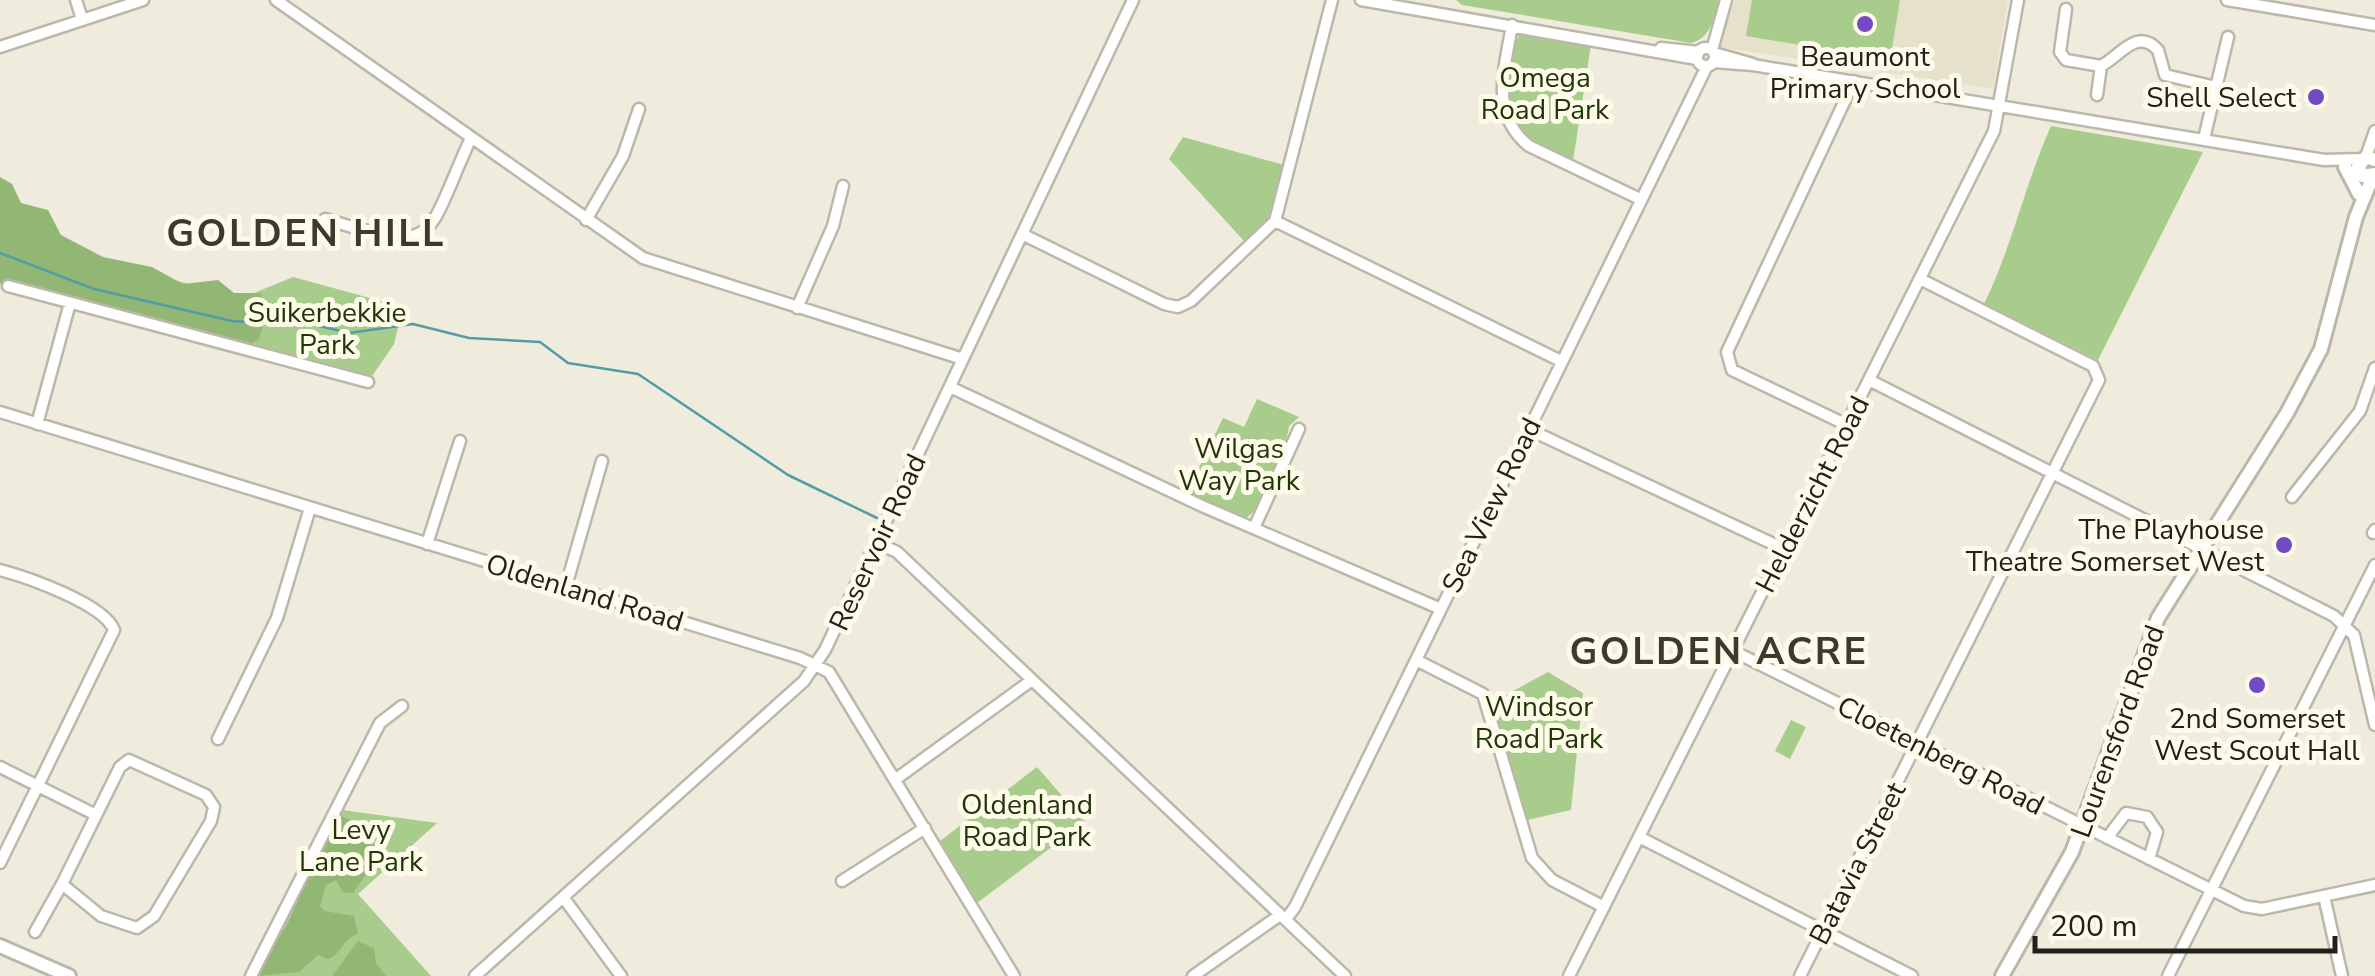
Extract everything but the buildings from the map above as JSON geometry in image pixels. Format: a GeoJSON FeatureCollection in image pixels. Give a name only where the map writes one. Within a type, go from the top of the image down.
{"type":"FeatureCollection","features":[{"type":"Feature","properties":{"kind":"street"},"geometry":{"type":"LineString","coordinates":[[76,0],[82,19]]}},
{"type":"Feature","properties":{"kind":"street"},"geometry":{"type":"LineString","coordinates":[[0,46],[143,0]]}},
{"type":"Feature","properties":{"kind":"street"},"geometry":{"type":"LineString","coordinates":[[276,0],[643,258],[963,358]]}},
{"type":"Feature","properties":{"kind":"street","name":"Reservoir Road"},"geometry":{"type":"LineString","coordinates":[[475,976],[804,681],[815,665],[1133,0]]}},
{"type":"Feature","properties":{"kind":"street"},"geometry":{"type":"LineString","coordinates":[[1022,234],[1178,307],[1191,301],[1275,221],[1332,0]]}},
{"type":"Feature","properties":{"kind":"street"},"geometry":{"type":"LineString","coordinates":[[1361,0],[2364,168]]}},
{"type":"Feature","properties":{"kind":"street"},"geometry":{"type":"LineString","coordinates":[[1445,14],[1448,0]]}},
{"type":"Feature","properties":{"kind":"street","name":"Sea View Road"},"geometry":{"type":"LineString","coordinates":[[1193,976],[1296,908],[1692,89],[1726,0]]}},
{"type":"Feature","properties":{"kind":"street","name":"Helderzicht Road"},"geometry":{"type":"LineString","coordinates":[[1568,976],[1994,131],[2002,105],[2018,0]]}},
{"type":"Feature","properties":{"kind":"street"},"geometry":{"type":"LineString","coordinates":[[2227,0],[2283,5],[2375,25]]}},
{"type":"Feature","properties":{"kind":"street"},"geometry":{"type":"LineString","coordinates":[[2066,8],[2062,56],[2101,66]]}},
{"type":"Feature","properties":{"kind":"street"},"geometry":{"type":"LineString","coordinates":[[1512,25],[1502,100],[1516,133],[1529,146],[1640,198]]}},
{"type":"Feature","properties":{"kind":"street"},"geometry":{"type":"LineString","coordinates":[[2204,139],[2228,37]]}},
{"type":"Feature","properties":{"kind":"street"},"geometry":{"type":"LineString","coordinates":[[2098,96],[2101,66],[2131,42],[2142,41],[2158,50],[2165,75],[2216,86]]}},
{"type":"Feature","properties":{"kind":"street"},"geometry":{"type":"LineString","coordinates":[[1846,425],[1732,370],[1726,352],[1854,81]]}},
{"type":"Feature","properties":{"kind":"street"},"geometry":{"type":"LineString","coordinates":[[586,220],[623,156],[640,109]]}},
{"type":"Feature","properties":{"kind":"street","name":"Lourensford Road"},"geometry":{"type":"LineString","coordinates":[[2356,217],[2375,131]]}},
{"type":"Feature","properties":{"kind":"street"},"geometry":{"type":"LineString","coordinates":[[325,219],[397,240],[420,236],[431,224],[470,140]]}},
{"type":"Feature","properties":{"kind":"street"},"geometry":{"type":"LineString","coordinates":[[2328,160],[2364,168]]}},
{"type":"Feature","properties":{"kind":"street","name":"Lourensford Road"},"geometry":{"type":"LineString","coordinates":[[2002,976],[2084,826],[2144,650],[2201,548],[2287,413],[2321,349],[2356,217],[2364,168]]}},
{"type":"Feature","properties":{"kind":"street"},"geometry":{"type":"LineString","coordinates":[[797,308],[833,226],[843,186]]}},
{"type":"Feature","properties":{"kind":"street"},"geometry":{"type":"LineString","coordinates":[[1275,221],[1561,361]]}},
{"type":"Feature","properties":{"kind":"street","name":"Batavia Street"},"geometry":{"type":"LineString","coordinates":[[1800,976],[2098,384],[2099,373],[2093,366],[1920,279]]}},
{"type":"Feature","properties":{"kind":"street"},"geometry":{"type":"LineString","coordinates":[[8,286],[368,382]]}},
{"type":"Feature","properties":{"kind":"street"},"geometry":{"type":"LineString","coordinates":[[36,424],[70,303]]}},
{"type":"Feature","properties":{"kind":"street"},"geometry":{"type":"LineString","coordinates":[[2292,497],[2370,403],[2375,368]]}},
{"type":"Feature","properties":{"kind":"street"},"geometry":{"type":"LineString","coordinates":[[1869,380],[2345,624],[2356,642],[2375,725]]}},
{"type":"Feature","properties":{"kind":"street"},"geometry":{"type":"LineString","coordinates":[[950,388],[1254,528],[1441,608]]}},
{"type":"Feature","properties":{"kind":"street","name":"Oldenland Road"},"geometry":{"type":"LineString","coordinates":[[0,412],[815,665],[835,678],[1014,976]]}},
{"type":"Feature","properties":{"kind":"street"},"geometry":{"type":"LineString","coordinates":[[1528,429],[1784,549]]}},
{"type":"Feature","properties":{"kind":"street"},"geometry":{"type":"LineString","coordinates":[[1254,528],[1299,430]]}},
{"type":"Feature","properties":{"kind":"street"},"geometry":{"type":"LineString","coordinates":[[427,544],[460,441]]}},
{"type":"Feature","properties":{"kind":"street"},"geometry":{"type":"LineString","coordinates":[[566,586],[602,461]]}},
{"type":"Feature","properties":{"kind":"street"},"geometry":{"type":"LineString","coordinates":[[218,739],[277,618],[310,508]]}},
{"type":"Feature","properties":{"kind":"street"},"geometry":{"type":"LineString","coordinates":[[876,542],[897,552],[1345,976]]}},
{"type":"Feature","properties":{"kind":"street"},"geometry":{"type":"LineString","coordinates":[[2168,976],[2375,564]]}},
{"type":"Feature","properties":{"kind":"street"},"geometry":{"type":"LineString","coordinates":[[0,570],[91,609],[110,620],[114,630],[0,862]]}},
{"type":"Feature","properties":{"kind":"street","name":"Cloetenberg Road"},"geometry":{"type":"LineString","coordinates":[[1733,651],[2256,909],[2375,885]]}},
{"type":"Feature","properties":{"kind":"street"},"geometry":{"type":"LineString","coordinates":[[1416,660],[1483,694],[1532,858],[1552,880],[1604,906]]}},
{"type":"Feature","properties":{"kind":"street"},"geometry":{"type":"LineString","coordinates":[[896,779],[1032,680]]}},
{"type":"Feature","properties":{"kind":"street"},"geometry":{"type":"LineString","coordinates":[[251,976],[380,723],[402,706]]}},
{"type":"Feature","properties":{"kind":"street"},"geometry":{"type":"LineString","coordinates":[[35,932],[120,767],[132,760],[206,795],[214,807],[211,820],[144,926],[133,928],[108,919],[62,884]]}},
{"type":"Feature","properties":{"kind":"street"},"geometry":{"type":"LineString","coordinates":[[0,767],[96,815]]}},
{"type":"Feature","properties":{"kind":"street"},"geometry":{"type":"LineString","coordinates":[[2107,838],[2126,813],[2147,817],[2157,832],[2148,858]]}},
{"type":"Feature","properties":{"kind":"street"},"geometry":{"type":"LineString","coordinates":[[842,881],[925,828]]}},
{"type":"Feature","properties":{"kind":"street"},"geometry":{"type":"LineString","coordinates":[[1639,837],[1912,976]]}},
{"type":"Feature","properties":{"kind":"street"},"geometry":{"type":"LineString","coordinates":[[2324,896],[2342,976]]}},
{"type":"Feature","properties":{"kind":"street"},"geometry":{"type":"LineString","coordinates":[[563,897],[622,976]]}},
{"type":"Feature","properties":{"kind":"street"},"geometry":{"type":"LineString","coordinates":[[0,946],[69,976]]}},
{"type":"Feature","properties":{"kind":"shaded area","name":"Beaumont Primary School"},"geometry":{"type":"Polygon","coordinates":[[[1735,0],[2008,0],[1993,89],[1719,47],[1735,0]]]}},
{"type":"Feature","properties":{"kind":"green space"},"geometry":{"type":"Polygon","coordinates":[[[1456,0],[1720,0],[1707,32],[1691,43],[1462,5],[1456,0]]]}},
{"type":"Feature","properties":{"kind":"green space"},"geometry":{"type":"Polygon","coordinates":[[[1752,0],[1900,0],[1890,60],[1746,36],[1752,0]]]}},
{"type":"Feature","properties":{"kind":"green space","name":"Omega Road Park"},"geometry":{"type":"Polygon","coordinates":[[[1522,33],[1591,44],[1573,161],[1530,137],[1513,118],[1508,89],[1510,69],[1514,45],[1522,33]]]}},
{"type":"Feature","properties":{"kind":"green space"},"geometry":{"type":"Polygon","coordinates":[[[2051,126],[2203,152],[2098,360],[1984,304],[2051,126]]]}},
{"type":"Feature","properties":{"kind":"green space"},"geometry":{"type":"Polygon","coordinates":[[[1183,137],[1284,165],[1268,218],[1244,241],[1169,159],[1183,137]]]}},
{"type":"Feature","properties":{"kind":"green space"},"geometry":{"type":"Polygon","coordinates":[[[0,177],[12,184],[21,203],[48,210],[61,235],[103,257],[152,267],[183,284],[218,280],[234,293],[261,293],[266,313],[259,340],[240,348],[208,337],[206,331],[0,283],[0,177]]]}},
{"type":"Feature","properties":{"kind":"green space","name":"Suikerbekkie Park"},"geometry":{"type":"Polygon","coordinates":[[[0,179],[28,223],[98,260],[242,298],[293,277],[403,307],[394,344],[368,382],[0,284],[0,179]]]}},
{"type":"Feature","properties":{"kind":"green space","name":"Wilgas Way Park"},"geometry":{"type":"Polygon","coordinates":[[[1257,399],[1299,417],[1289,426],[1267,491],[1245,518],[1190,494],[1191,484],[1223,418],[1244,427],[1257,399]]]}},
{"type":"Feature","properties":{"kind":"green space","name":"Windsor Road Park"},"geometry":{"type":"Polygon","coordinates":[[[1548,672],[1583,693],[1571,810],[1523,821],[1493,702],[1548,672]]]}},
{"type":"Feature","properties":{"kind":"green space"},"geometry":{"type":"Polygon","coordinates":[[[1791,720],[1806,727],[1790,759],[1775,751],[1791,720]]]}},
{"type":"Feature","properties":{"kind":"green space","name":"Oldenland Road Park"},"geometry":{"type":"Polygon","coordinates":[[[1037,767],[1085,822],[977,903],[940,841],[1037,767]]]}},
{"type":"Feature","properties":{"kind":"green space","name":"Levy Lane Park"},"geometry":{"type":"Polygon","coordinates":[[[342,810],[437,823],[358,894],[431,976],[257,976],[342,810]]]}},
{"type":"Feature","properties":{"kind":"green space","name":"Levy Lane Park"},"geometry":{"type":"Polygon","coordinates":[[[340,816],[350,820],[355,839],[376,846],[378,856],[353,893],[343,892],[336,880],[326,885],[320,906],[325,911],[354,916],[358,934],[333,957],[318,955],[299,972],[258,976],[288,922],[334,820],[340,816]]]}},
{"type":"Feature","properties":{"kind":"green space"},"geometry":{"type":"Polygon","coordinates":[[[358,941],[374,948],[376,963],[386,976],[332,976],[358,941]]]}},
{"type":"Feature","properties":{"kind":"waterway"},"geometry":{"type":"LineString","coordinates":[[0,253],[94,289],[232,321],[315,325],[349,333],[413,324],[469,338],[540,342],[568,363],[638,374],[788,475],[877,518]]}},
{"type":"Feature","properties":{"kind":"place","name":"Beaumont Primary School"},"geometry":{"type":"Point","coordinates":[1865,24]}},
{"type":"Feature","properties":{"kind":"place","name":"Shell Select"},"geometry":{"type":"Point","coordinates":[2316,97]}},
{"type":"Feature","properties":{"kind":"place","name":"The Playhouse Theatre Somerset West"},"geometry":{"type":"Point","coordinates":[2284,545]}},
{"type":"Feature","properties":{"kind":"place","name":"2nd Somerset West Scout Hall"},"geometry":{"type":"Point","coordinates":[2257,685]}},
{"type":"Feature","properties":{"kind":"district","name":"GOLDEN HILL"},"geometry":{"type":"Point","coordinates":[306,233]}},
{"type":"Feature","properties":{"kind":"district","name":"GOLDEN ACRE"},"geometry":{"type":"Point","coordinates":[1719,651]}}]}
